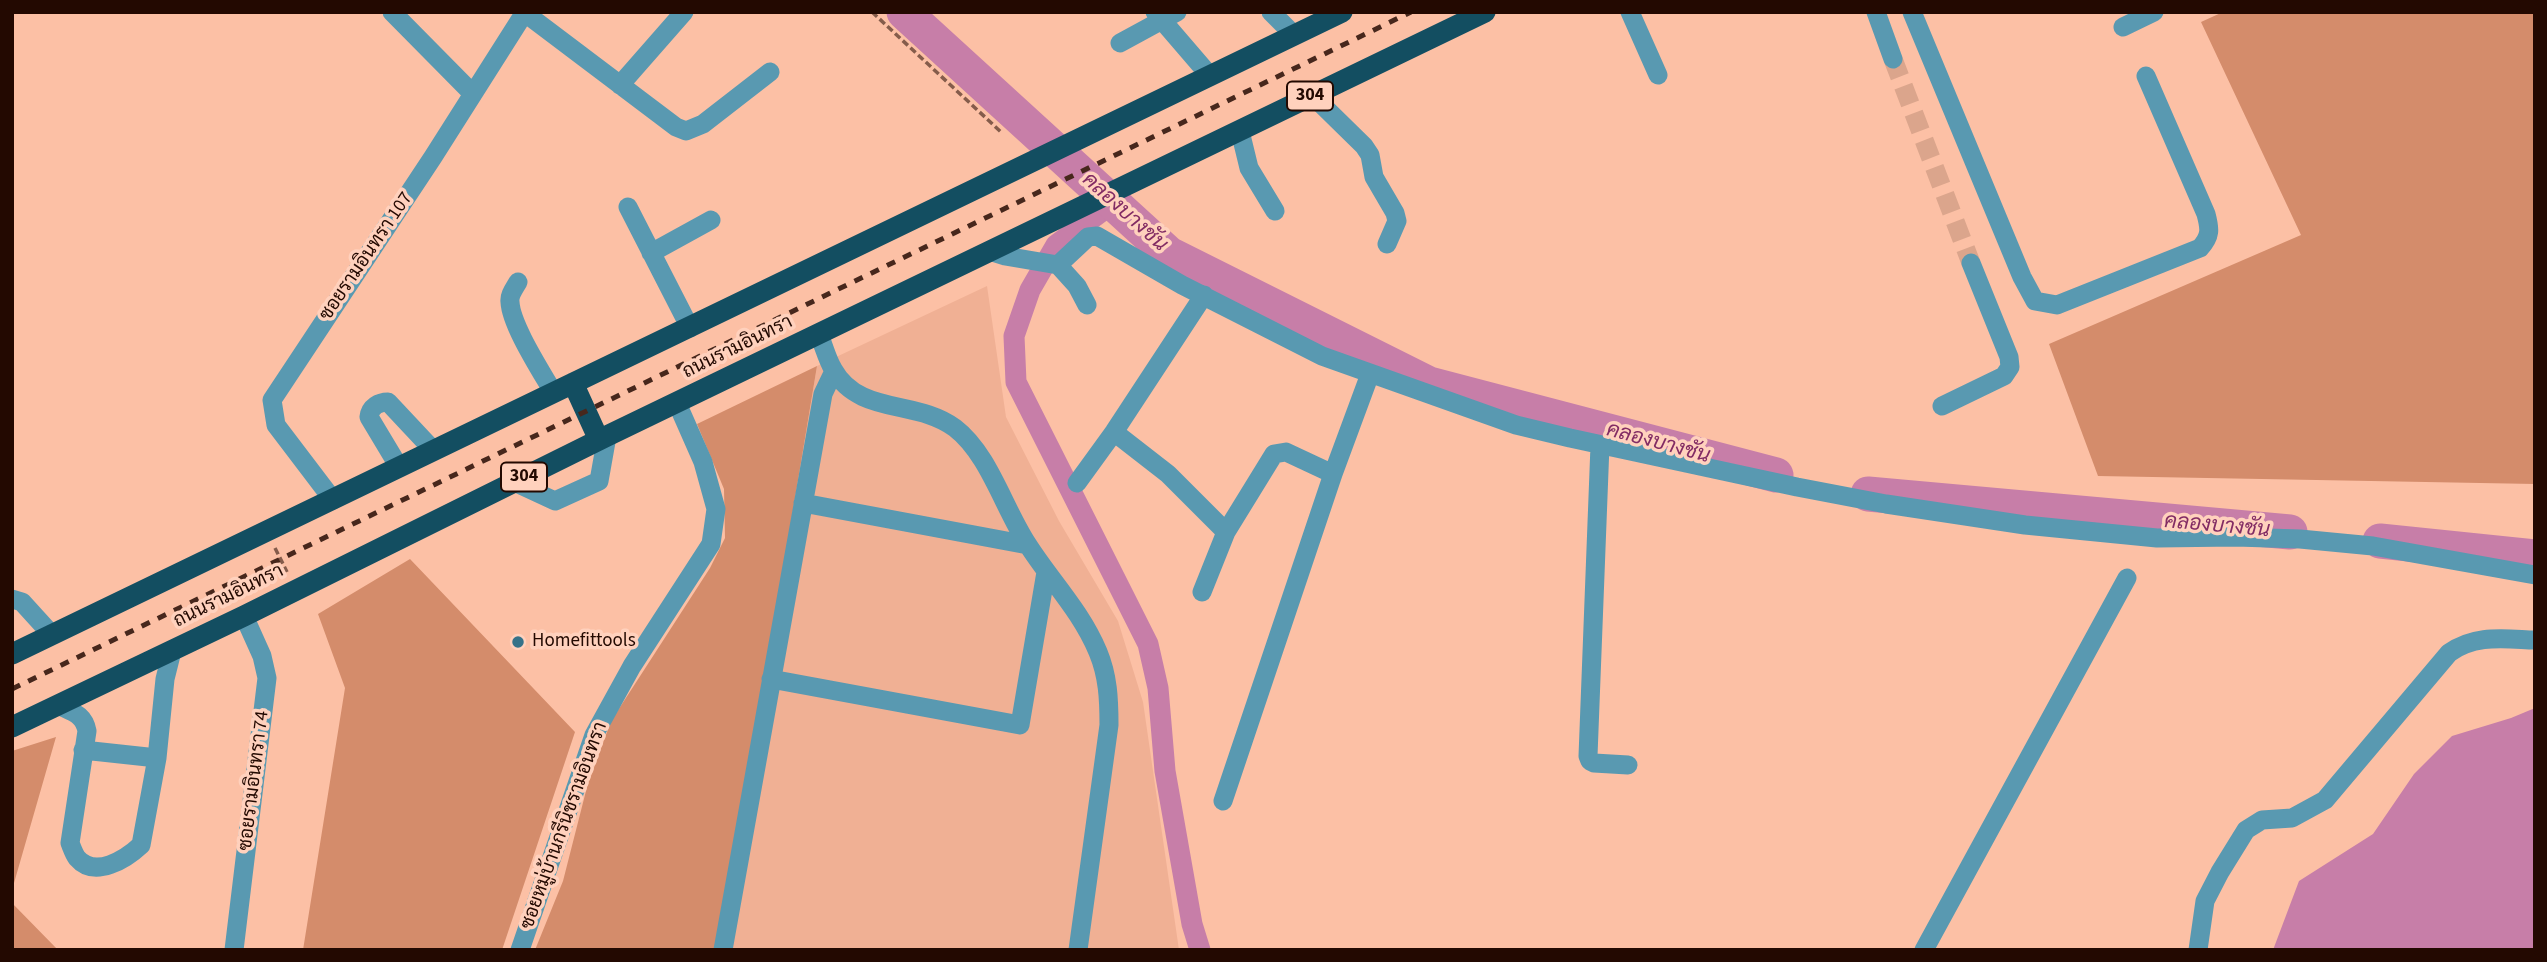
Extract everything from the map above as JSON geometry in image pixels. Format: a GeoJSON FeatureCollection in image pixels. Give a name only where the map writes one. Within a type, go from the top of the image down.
{"type":"FeatureCollection","features":[{"type":"Feature","properties":{"kind":"highway","name":"ถนนรามอินทรา"},"geometry":{"type":"LineString","coordinates":[[12,654],[1342,12]]}},
{"type":"Feature","properties":{"kind":"highway","name":"ถนนรามอินทรา"},"geometry":{"type":"LineString","coordinates":[[12,727],[1485,12]]}},
{"type":"Feature","properties":{"kind":"highway"},"geometry":{"type":"LineString","coordinates":[[573,383],[603,438]]}},
{"type":"Feature","properties":{"kind":"street"},"geometry":{"type":"LineString","coordinates":[[392,12],[473,94]]}},
{"type":"Feature","properties":{"kind":"street"},"geometry":{"type":"LineString","coordinates":[[620,85],[684,12]]}},
{"type":"Feature","properties":{"kind":"street"},"geometry":{"type":"LineString","coordinates":[[1270,12],[1294,35]]}},
{"type":"Feature","properties":{"kind":"street"},"geometry":{"type":"LineString","coordinates":[[1630,12],[1658,75]]}},
{"type":"Feature","properties":{"kind":"street"},"geometry":{"type":"LineString","coordinates":[[1876,12],[1893,60]]}},
{"type":"Feature","properties":{"kind":"street"},"geometry":{"type":"LineString","coordinates":[[1912,12],[2022,277],[2035,301],[2057,305],[2200,248],[2211,231],[2206,214],[2129,41],[2154,12]]}},
{"type":"Feature","properties":{"kind":"street"},"geometry":{"type":"LineString","coordinates":[[525,13],[676,127],[686,131],[703,124],[770,72]]}},
{"type":"Feature","properties":{"kind":"street","name":"ซอยรามอินทรา 107"},"geometry":{"type":"LineString","coordinates":[[332,500],[276,425],[272,400],[525,13]]}},
{"type":"Feature","properties":{"kind":"street"},"geometry":{"type":"LineString","coordinates":[[1120,43],[1165,15],[1210,76]]}},
{"type":"Feature","properties":{"kind":"street"},"geometry":{"type":"LineString","coordinates":[[1312,95],[1370,155],[1374,177],[1395,213],[1396,221],[1387,244]]}},
{"type":"Feature","properties":{"kind":"street"},"geometry":{"type":"LineString","coordinates":[[1240,131],[1249,168],[1275,211]]}},
{"type":"Feature","properties":{"kind":"street"},"geometry":{"type":"LineString","coordinates":[[628,207],[690,328]]}},
{"type":"Feature","properties":{"kind":"street"},"geometry":{"type":"LineString","coordinates":[[651,253],[712,220]]}},
{"type":"Feature","properties":{"kind":"street"},"geometry":{"type":"LineString","coordinates":[[1048,264],[1088,237],[1097,236],[1322,356],[1516,425],[1797,487],[1886,504],[2025,525],[2157,538],[2300,539],[2361,545],[2535,575]]}},
{"type":"Feature","properties":{"kind":"street"},"geometry":{"type":"LineString","coordinates":[[989,251],[1048,264],[1077,286],[1087,306]]}},
{"type":"Feature","properties":{"kind":"street"},"geometry":{"type":"LineString","coordinates":[[1942,406],[2004,376],[2010,367],[2009,357],[1971,263]]}},
{"type":"Feature","properties":{"kind":"street"},"geometry":{"type":"LineString","coordinates":[[518,282],[509,298],[510,306],[517,326],[553,392]]}},
{"type":"Feature","properties":{"kind":"street"},"geometry":{"type":"LineString","coordinates":[[1077,483],[1114,432],[1204,295]]}},
{"type":"Feature","properties":{"kind":"street"},"geometry":{"type":"LineString","coordinates":[[819,335],[834,371],[857,396],[939,418],[955,428],[971,444],[1028,545],[1074,606],[1090,633],[1105,671],[1109,695],[1109,725],[1078,950]]}},
{"type":"Feature","properties":{"kind":"street"},"geometry":{"type":"LineString","coordinates":[[723,950],[823,394],[834,371]]}},
{"type":"Feature","properties":{"kind":"street"},"geometry":{"type":"LineString","coordinates":[[1223,800],[1333,474],[1370,373]]}},
{"type":"Feature","properties":{"kind":"street"},"geometry":{"type":"LineString","coordinates":[[399,467],[369,417],[369,412],[375,405],[388,402],[433,450]]}},
{"type":"Feature","properties":{"kind":"street","name":"ซอยหมู่บ้านกรีนิชรามอินทรา"},"geometry":{"type":"LineString","coordinates":[[520,950],[594,735],[632,666],[711,544],[716,509],[703,463],[677,403]]}},
{"type":"Feature","properties":{"kind":"street"},"geometry":{"type":"LineString","coordinates":[[1114,432],[1168,474],[1226,532]]}},
{"type":"Feature","properties":{"kind":"street"},"geometry":{"type":"LineString","coordinates":[[514,482],[555,501],[598,481],[603,438]]}},
{"type":"Feature","properties":{"kind":"street"},"geometry":{"type":"LineString","coordinates":[[1601,445],[1588,757],[1594,763],[1628,765]]}},
{"type":"Feature","properties":{"kind":"street"},"geometry":{"type":"LineString","coordinates":[[1202,592],[1226,532],[1274,454],[1286,452],[1333,474]]}},
{"type":"Feature","properties":{"kind":"street"},"geometry":{"type":"LineString","coordinates":[[803,503],[1028,545]]}},
{"type":"Feature","properties":{"kind":"street"},"geometry":{"type":"LineString","coordinates":[[771,679],[1020,725],[1046,572]]}},
{"type":"Feature","properties":{"kind":"street"},"geometry":{"type":"LineString","coordinates":[[1924,950],[2127,578]]}},
{"type":"Feature","properties":{"kind":"street"},"geometry":{"type":"LineString","coordinates":[[12,599],[22,602],[51,635]]}},
{"type":"Feature","properties":{"kind":"street","name":"ซอยรามอินทรา 74"},"geometry":{"type":"LineString","coordinates":[[234,950],[267,678],[262,656],[244,616]]}},
{"type":"Feature","properties":{"kind":"street"},"geometry":{"type":"LineString","coordinates":[[2198,950],[2206,901],[2246,830],[2262,820],[2292,818],[2325,800],[2449,653],[2463,643],[2482,639],[2535,640]]}},
{"type":"Feature","properties":{"kind":"street"},"geometry":{"type":"LineString","coordinates":[[58,705],[79,715],[85,722],[87,731],[70,844],[77,858],[87,866],[103,867],[131,855],[141,845],[157,758],[165,679],[172,650]]}},
{"type":"Feature","properties":{"kind":"street"},"geometry":{"type":"LineString","coordinates":[[83,750],[157,758]]}},
{"type":"Feature","properties":{"kind":"path"},"geometry":{"type":"LineString","coordinates":[[872,12],[1001,132]]}},
{"type":"Feature","properties":{"kind":"path"},"geometry":{"type":"LineString","coordinates":[[273,544],[289,578]]}},
{"type":"Feature","properties":{"kind":"shaded area"},"geometry":{"type":"Polygon","coordinates":[[[2223,12],[2535,12],[2535,484],[2098,476],[2049,344],[2301,235],[2201,22],[2223,12]]]}},
{"type":"Feature","properties":{"kind":"shaded area"},"geometry":{"type":"Polygon","coordinates":[[[987,286],[1006,417],[1059,521],[1118,621],[1143,702],[1179,950],[720,950],[817,366],[987,286]]]}},
{"type":"Feature","properties":{"kind":"shaded area"},"geometry":{"type":"Polygon","coordinates":[[[817,366],[720,950],[535,950],[563,881],[587,787],[611,721],[710,568],[725,538],[724,489],[697,424],[817,366]]]}},
{"type":"Feature","properties":{"kind":"shaded area"},"geometry":{"type":"Polygon","coordinates":[[[410,559],[575,732],[502,950],[303,950],[345,688],[318,614],[410,559]]]}},
{"type":"Feature","properties":{"kind":"shaded area"},"geometry":{"type":"Polygon","coordinates":[[[2535,708],[2535,950],[2273,950],[2299,881],[2373,834],[2414,774],[2452,736],[2535,708]]]}},
{"type":"Feature","properties":{"kind":"shaded area"},"geometry":{"type":"Polygon","coordinates":[[[56,737],[12,890],[12,751],[56,737]]]}},
{"type":"Feature","properties":{"kind":"shaded area"},"geometry":{"type":"Polygon","coordinates":[[[12,903],[58,950],[12,950],[12,903]]]}},
{"type":"Feature","properties":{"kind":"waterway","name":"คลองบางชัน"},"geometry":{"type":"LineString","coordinates":[[904,12],[1169,254],[1429,384],[1776,475]]}},
{"type":"Feature","properties":{"kind":"waterway"},"geometry":{"type":"LineString","coordinates":[[1113,203],[1056,245],[1030,290],[1014,336],[1016,382],[1148,644],[1158,688],[1165,771],[1192,924],[1200,950]]}},
{"type":"Feature","properties":{"kind":"waterway","name":"คลองบางชัน"},"geometry":{"type":"LineString","coordinates":[[1868,494],[2290,532]]}},
{"type":"Feature","properties":{"kind":"waterway","name":"คลองบางชัน"},"geometry":{"type":"LineString","coordinates":[[2380,541],[2535,557]]}},
{"type":"Feature","properties":{"kind":"tunnel"},"geometry":{"type":"LineString","coordinates":[[1893,59],[1971,263]]}},
{"type":"Feature","properties":{"kind":"railway"},"geometry":{"type":"LineString","coordinates":[[12,689],[1411,12]]}},
{"type":"Feature","properties":{"kind":"place","name":"Homefittools"},"geometry":{"type":"Point","coordinates":[518,642]}}]}
